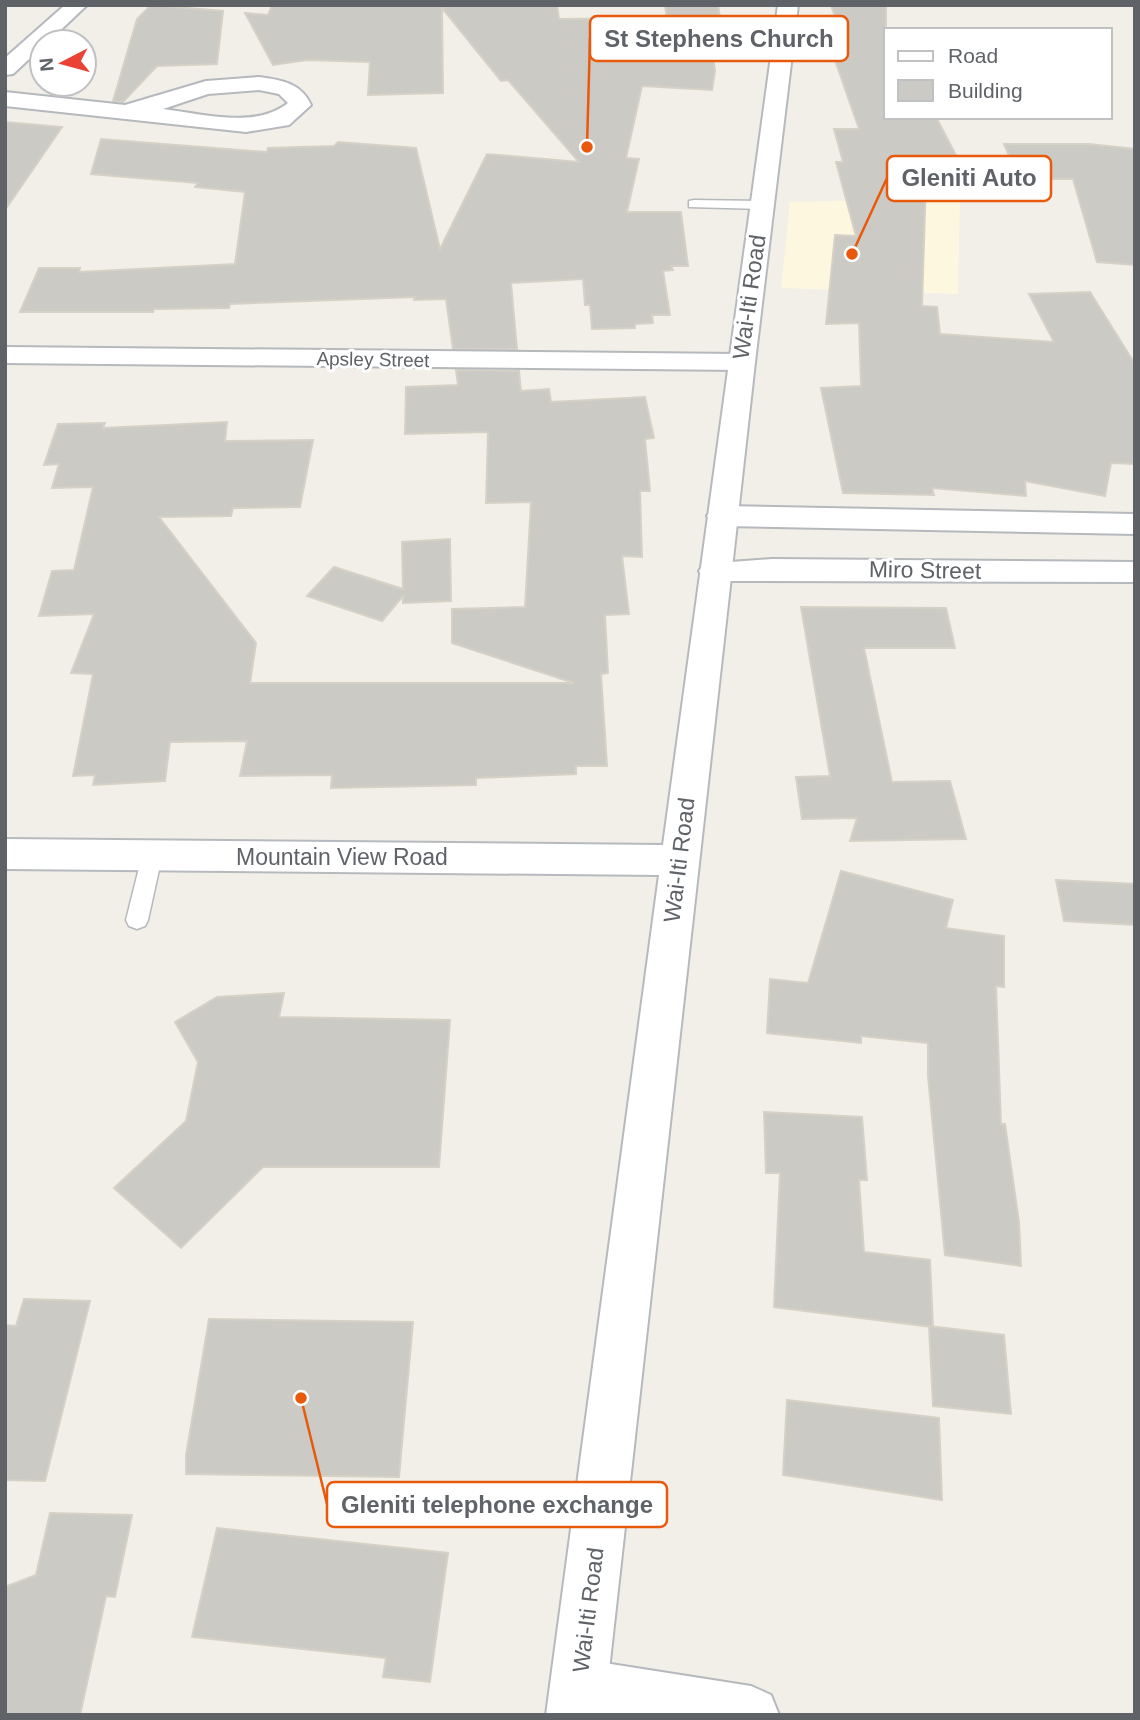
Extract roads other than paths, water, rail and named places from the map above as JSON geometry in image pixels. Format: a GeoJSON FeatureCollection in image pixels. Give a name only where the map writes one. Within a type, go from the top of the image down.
{"type":"FeatureCollection","features":[{"type":"Feature","properties":{"kind":"street"},"geometry":{"type":"LineString","coordinates":[[5,69],[77,5]]}},
{"type":"Feature","properties":{"kind":"street","name":"Wai-Iti Road"},"geometry":{"type":"LineString","coordinates":[[577,1701],[741,362],[788,5]]}},
{"type":"Feature","properties":{"kind":"street"},"geometry":{"type":"LineString","coordinates":[[5,99],[133,110],[256,125],[281,120],[300,105],[299,98],[292,91],[279,86],[250,84],[206,88],[169,103],[133,110]]}},
{"type":"Feature","properties":{"kind":"street","name":"Apsley Street"},"geometry":{"type":"LineString","coordinates":[[5,355],[741,362]]}},
{"type":"Feature","properties":{"kind":"street"},"geometry":{"type":"LineString","coordinates":[[723,516],[1135,524]]}},
{"type":"Feature","properties":{"kind":"street","name":"Miro Street"},"geometry":{"type":"LineString","coordinates":[[715,571],[786,569],[1135,572]]}},
{"type":"Feature","properties":{"kind":"street","name":"Mountain View Road"},"geometry":{"type":"LineString","coordinates":[[5,855],[680,860]]}},
{"type":"Feature","properties":{"kind":"street"},"geometry":{"type":"LineString","coordinates":[[577,1701],[751,1715]]}},
{"type":"Feature","properties":{"kind":"lane"},"geometry":{"type":"LineString","coordinates":[[694,204],[762,205]]}},
{"type":"Feature","properties":{"kind":"lane"},"geometry":{"type":"LineString","coordinates":[[137,920],[152,856]]}},
{"type":"Feature","properties":{"kind":"place","name":"St Stephens Church"},"geometry":{"type":"Point","coordinates":[587,147]}},
{"type":"Feature","properties":{"kind":"place","name":"Gleniti Auto"},"geometry":{"type":"Point","coordinates":[852,254]}},
{"type":"Feature","properties":{"kind":"place","name":"Gleniti telephone exchange"},"geometry":{"type":"Point","coordinates":[301,1398]}}]}
